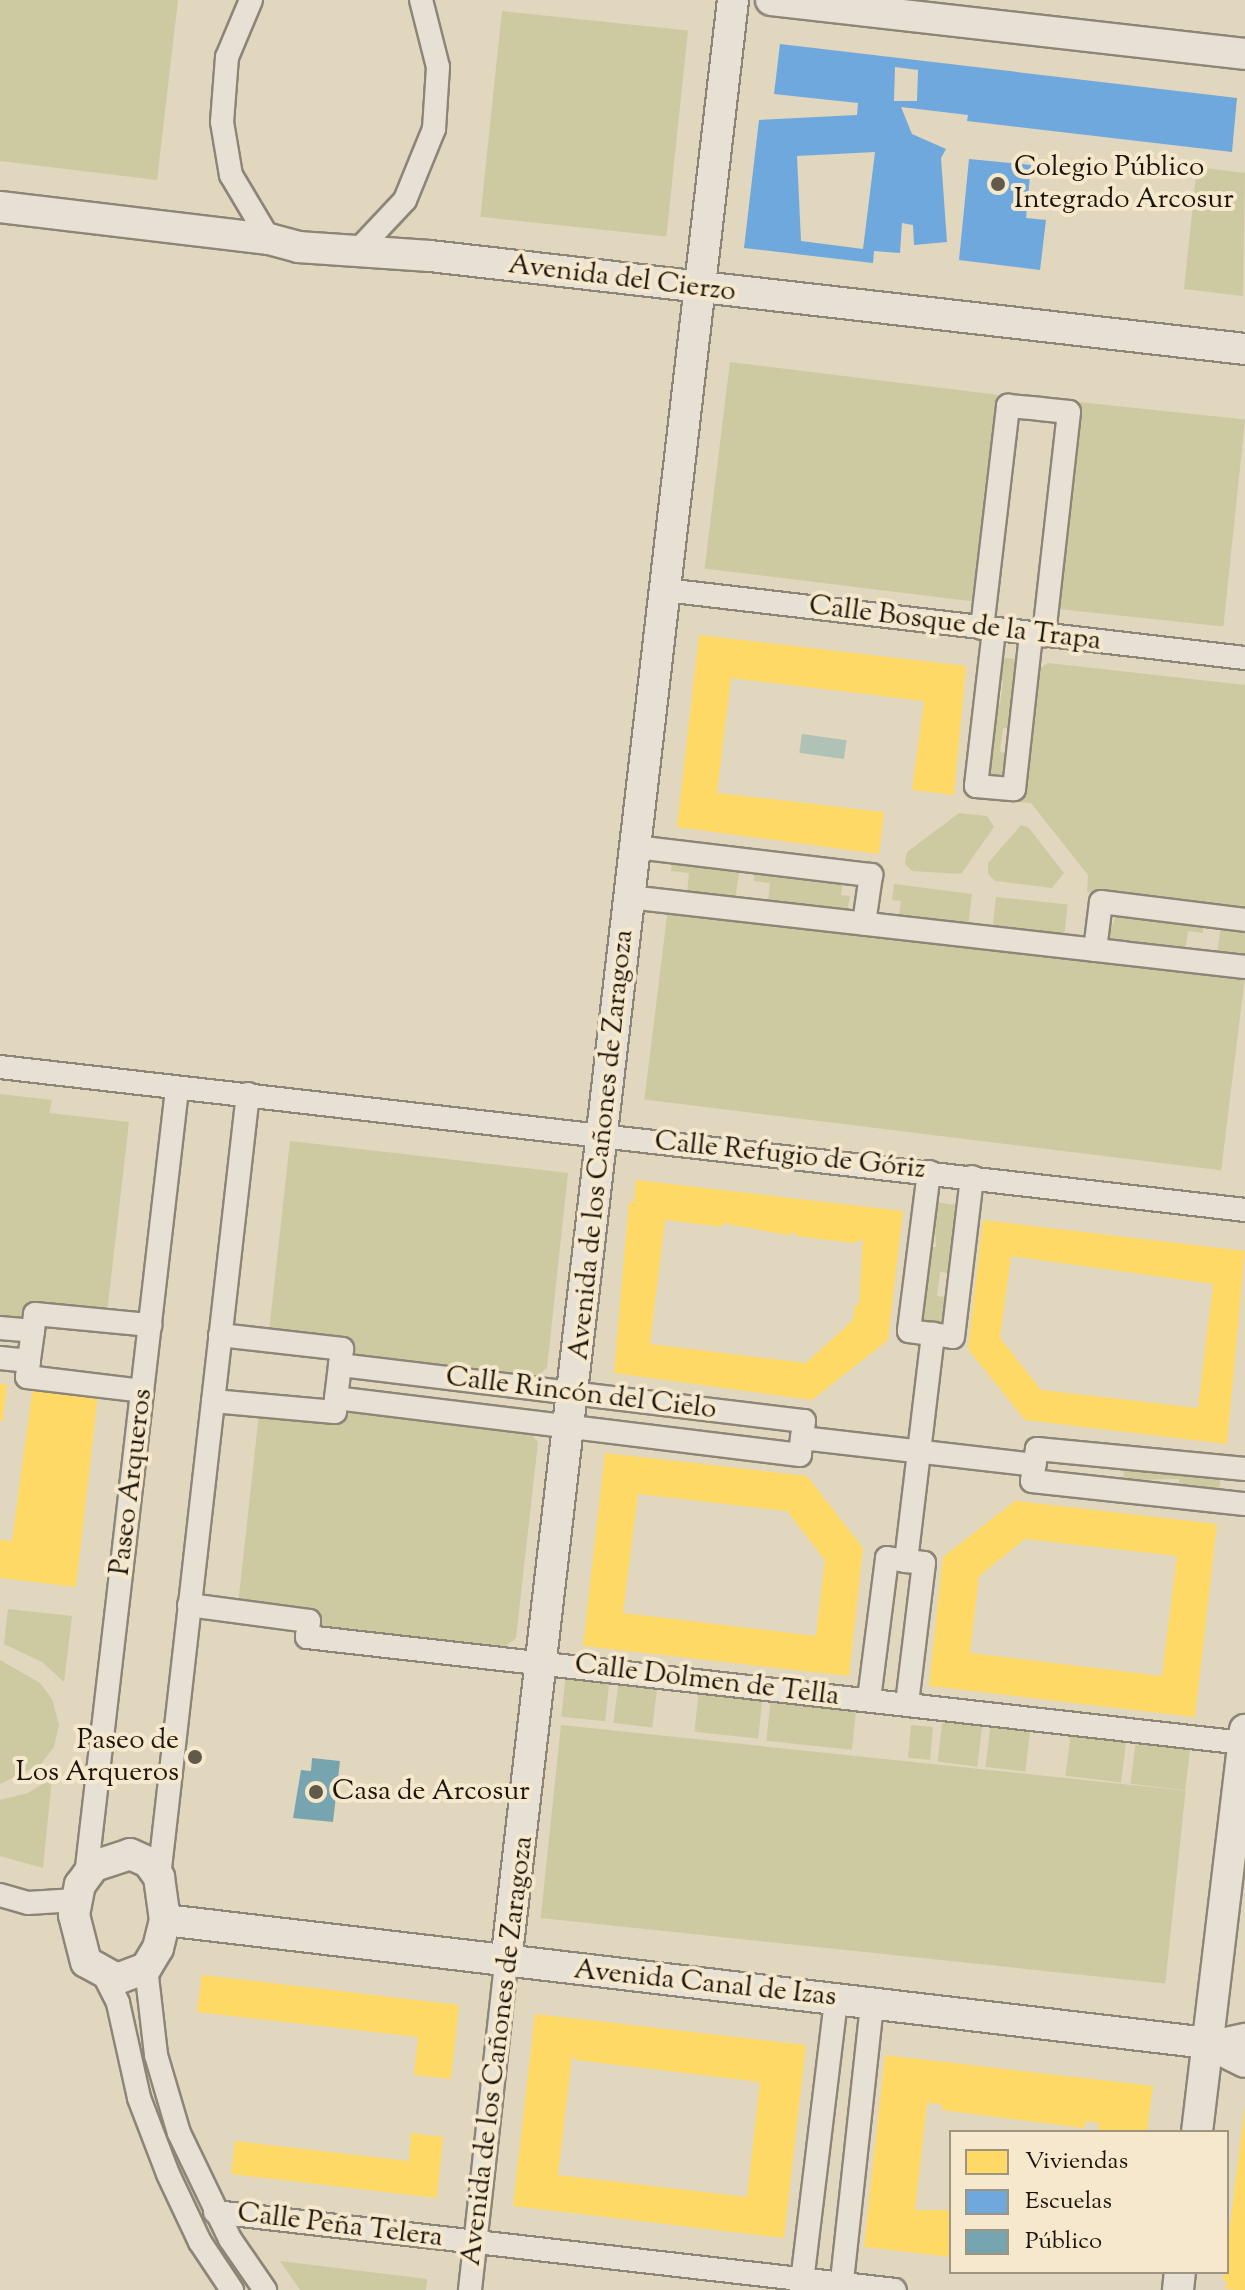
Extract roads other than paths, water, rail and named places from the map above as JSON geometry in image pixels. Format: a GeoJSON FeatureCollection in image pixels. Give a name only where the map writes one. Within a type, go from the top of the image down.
{"type":"FeatureCollection","features":[{"type":"Feature","properties":{"kind":"street"},"geometry":{"type":"LineString","coordinates":[[251,0],[227,57],[222,122],[231,175],[269,239]]}},
{"type":"Feature","properties":{"kind":"street"},"geometry":{"type":"LineString","coordinates":[[359,249],[405,200],[434,129],[438,67],[421,0]]}},
{"type":"Feature","properties":{"kind":"street","name":"Avenida de los Cañones de Zaragoza"},"geometry":{"type":"LineString","coordinates":[[470,2290],[733,0]]}},
{"type":"Feature","properties":{"kind":"street"},"geometry":{"type":"LineString","coordinates":[[771,0],[1245,54]]}},
{"type":"Feature","properties":{"kind":"street","name":"Avenida del Cierzo"},"geometry":{"type":"LineString","coordinates":[[0,207],[269,239],[318,250],[359,249],[1245,349]]}},
{"type":"Feature","properties":{"kind":"street"},"geometry":{"type":"LineString","coordinates":[[1008,406],[1069,412],[1038,635],[1014,789],[976,786],[1008,406]]}},
{"type":"Feature","properties":{"kind":"street","name":"Calle Bosque de la Trapa"},"geometry":{"type":"LineString","coordinates":[[665,590],[1245,658]]}},
{"type":"Feature","properties":{"kind":"street"},"geometry":{"type":"LineString","coordinates":[[635,847],[871,875],[864,923]]}},
{"type":"Feature","properties":{"kind":"street"},"geometry":{"type":"LineString","coordinates":[[629,897],[1245,967]]}},
{"type":"Feature","properties":{"kind":"street"},"geometry":{"type":"LineString","coordinates":[[1095,950],[1101,902],[1245,920]]}},
{"type":"Feature","properties":{"kind":"street","name":"Calle Refugio de Góriz"},"geometry":{"type":"LineString","coordinates":[[0,1067],[1245,1210]]}},
{"type":"Feature","properties":{"kind":"street","name":"Paseo Arqueros"},"geometry":{"type":"LineString","coordinates":[[81,1888],[177,1089]]}},
{"type":"Feature","properties":{"kind":"street"},"geometry":{"type":"LineString","coordinates":[[248,1094],[159,1877],[165,1920],[158,1948],[146,1968],[148,2014],[165,2093],[215,2212],[265,2290]]}},
{"type":"Feature","properties":{"kind":"street"},"geometry":{"type":"LineString","coordinates":[[929,1172],[909,1331],[953,1337],[972,1177]]}},
{"type":"Feature","properties":{"kind":"street"},"geometry":{"type":"LineString","coordinates":[[142,1391],[27,1377],[35,1314],[150,1325]]}},
{"type":"Feature","properties":{"kind":"street"},"geometry":{"type":"LineString","coordinates":[[0,1328],[33,1331]]}},
{"type":"Feature","properties":{"kind":"street"},"geometry":{"type":"LineString","coordinates":[[906,1561],[933,1334]]}},
{"type":"Feature","properties":{"kind":"street"},"geometry":{"type":"LineString","coordinates":[[213,1401],[335,1412],[342,1349],[220,1335]]}},
{"type":"Feature","properties":{"kind":"street"},"geometry":{"type":"LineString","coordinates":[[0,1358],[29,1361]]}},
{"type":"Feature","properties":{"kind":"street","name":"Calle Rincón del Cielo"},"geometry":{"type":"LineString","coordinates":[[336,1398],[800,1455],[804,1421],[340,1365]]}},
{"type":"Feature","properties":{"kind":"street"},"geometry":{"type":"LineString","coordinates":[[802,1438],[1034,1465]]}},
{"type":"Feature","properties":{"kind":"street"},"geometry":{"type":"LineString","coordinates":[[1245,1469],[1037,1449],[1032,1481],[1245,1504]]}},
{"type":"Feature","properties":{"kind":"street"},"geometry":{"type":"LineString","coordinates":[[869,1699],[887,1558],[924,1563],[907,1704]]}},
{"type":"Feature","properties":{"kind":"street","name":"Calle Dolmen de Tella"},"geometry":{"type":"LineString","coordinates":[[189,1605],[309,1621],[307,1637],[907,1704],[1244,1736]]}},
{"type":"Feature","properties":{"kind":"street"},"geometry":{"type":"LineString","coordinates":[[1197,2130],[1244,1736]]}},
{"type":"Feature","properties":{"kind":"street"},"geometry":{"type":"LineString","coordinates":[[0,1895],[28,1903],[81,1888],[105,1858],[130,1854],[148,1862],[159,1877]]}},
{"type":"Feature","properties":{"kind":"street"},"geometry":{"type":"LineString","coordinates":[[81,1888],[79,1949],[105,1977],[118,2003],[139,2098],[164,2163],[200,2242],[232,2290]]}},
{"type":"Feature","properties":{"kind":"street","name":"Avenida Canal de Izas"},"geometry":{"type":"LineString","coordinates":[[165,1920],[1207,2043],[1245,2035]]}},
{"type":"Feature","properties":{"kind":"street"},"geometry":{"type":"LineString","coordinates":[[105,1977],[125,1977],[146,1968]]}},
{"type":"Feature","properties":{"kind":"street"},"geometry":{"type":"LineString","coordinates":[[802,2285],[836,1999]]}},
{"type":"Feature","properties":{"kind":"street"},"geometry":{"type":"LineString","coordinates":[[841,2287],[872,2003]]}},
{"type":"Feature","properties":{"kind":"street"},"geometry":{"type":"LineString","coordinates":[[1207,2043],[1245,2062]]}},
{"type":"Feature","properties":{"kind":"street","name":"Calle Peña Telera"},"geometry":{"type":"LineString","coordinates":[[215,2212],[476,2242],[802,2285],[895,2290]]}},
{"type":"Feature","properties":{"kind":"place","name":"Colegio Público Integrado Arcosur"},"geometry":{"type":"Point","coordinates":[998,184]}},
{"type":"Feature","properties":{"kind":"place","name":"Paseo de Los Arqueros"},"geometry":{"type":"Point","coordinates":[195,1757]}},
{"type":"Feature","properties":{"kind":"place","name":"Casa de Arcosur"},"geometry":{"type":"Point","coordinates":[316,1792]}}]}
